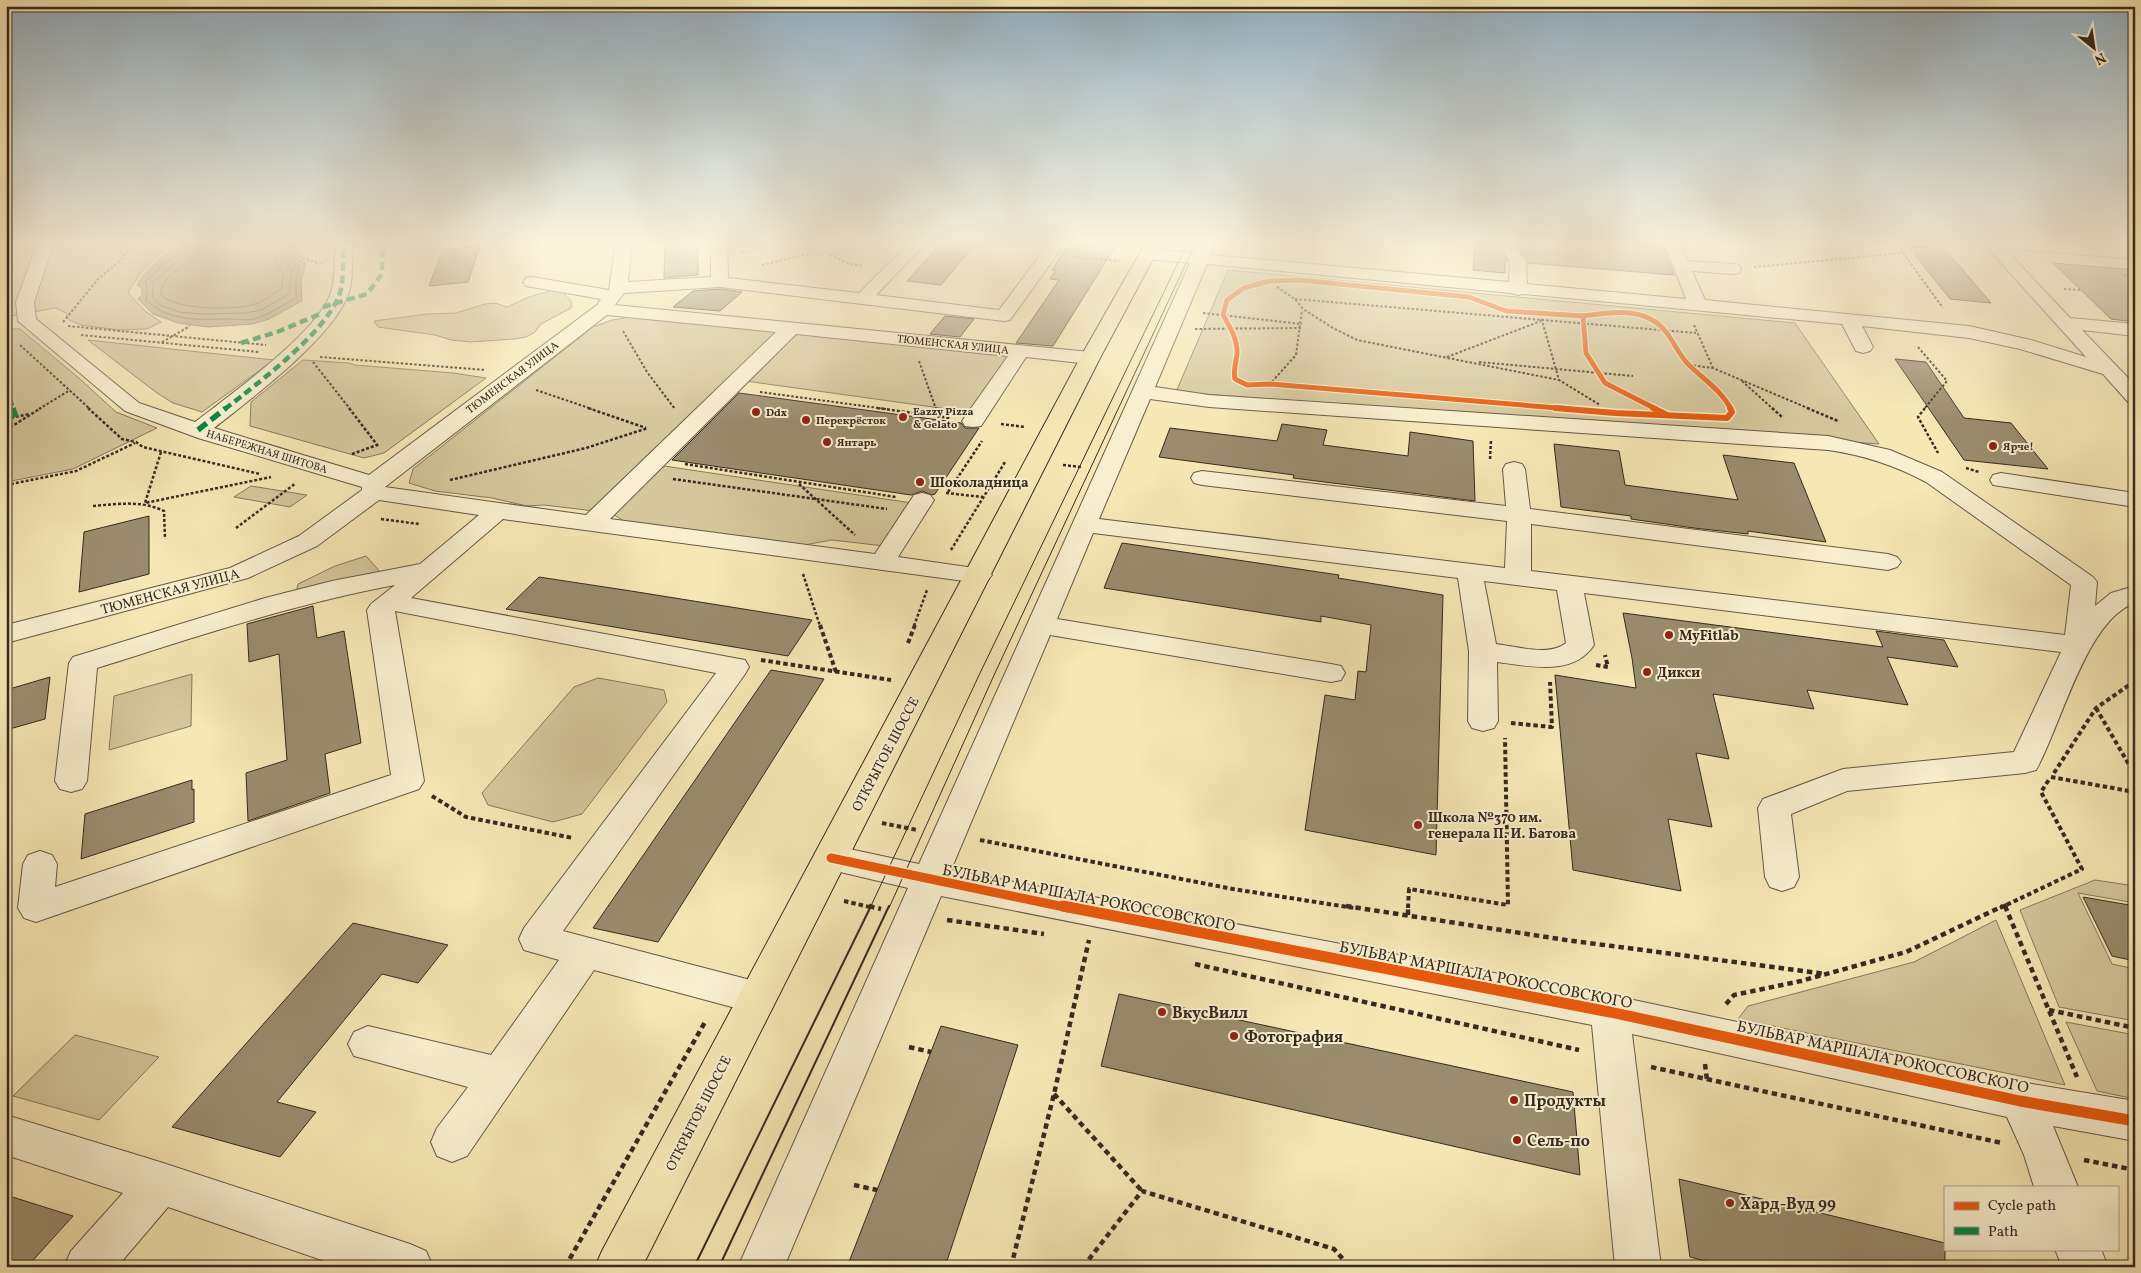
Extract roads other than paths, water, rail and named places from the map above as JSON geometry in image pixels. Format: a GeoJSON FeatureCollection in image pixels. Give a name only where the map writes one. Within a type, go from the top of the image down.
{"type":"FeatureCollection","features":[{"type":"Feature","properties":{"kind":"main road","name":"ОТКРЫТОЕ ШОССЕ"},"geometry":{"type":"LineString","coordinates":[[618,1267],[741,994],[812,893],[1121,301]]}},
{"type":"Feature","properties":{"kind":"street"},"geometry":{"type":"LineString","coordinates":[[25,301],[18,328],[132,407],[198,430]]}},
{"type":"Feature","properties":{"kind":"street","name":"НАБЕРЕЖНАЯ ШИТОВА"},"geometry":{"type":"LineString","coordinates":[[337,301],[334,308],[319,326],[280,349],[198,430],[374,487]]}},
{"type":"Feature","properties":{"kind":"street","name":"ТЮМЕНСКАЯ УЛИЦА"},"geometry":{"type":"LineString","coordinates":[[6,634],[239,573],[308,540],[608,301]]}},
{"type":"Feature","properties":{"kind":"street","name":"ТЮМЕНСКАЯ УЛИЦА"},"geometry":{"type":"LineString","coordinates":[[632,301],[791,328],[902,321],[1021,351],[1090,358]]}},
{"type":"Feature","properties":{"kind":"street"},"geometry":{"type":"LineString","coordinates":[[867,301],[902,321],[1004,316],[1015,301]]}},
{"type":"Feature","properties":{"kind":"street"},"geometry":{"type":"LineString","coordinates":[[761,1267],[1183,301]]}},
{"type":"Feature","properties":{"kind":"street"},"geometry":{"type":"LineString","coordinates":[[1610,301],[1695,312],[1849,319],[2024,344],[2110,370]]}},
{"type":"Feature","properties":{"kind":"street"},"geometry":{"type":"LineString","coordinates":[[1692,301],[1695,312]]}},
{"type":"Feature","properties":{"kind":"street"},"geometry":{"type":"LineString","coordinates":[[2045,301],[2135,398]]}},
{"type":"Feature","properties":{"kind":"street"},"geometry":{"type":"LineString","coordinates":[[1849,319],[1863,347]]}},
{"type":"Feature","properties":{"kind":"street"},"geometry":{"type":"LineString","coordinates":[[2064,323],[2135,330]]}},
{"type":"Feature","properties":{"kind":"street"},"geometry":{"type":"LineString","coordinates":[[593,522],[791,328]]}},
{"type":"Feature","properties":{"kind":"street"},"geometry":{"type":"LineString","coordinates":[[973,421],[1021,351]]}},
{"type":"Feature","properties":{"kind":"street"},"geometry":{"type":"LineString","coordinates":[[1143,392],[1209,401],[1828,442],[1862,447],[1910,464],[1934,477],[2084,582],[2078,645]]}},
{"type":"Feature","properties":{"kind":"street"},"geometry":{"type":"LineString","coordinates":[[1514,470],[1518,515],[1518,577]]}},
{"type":"Feature","properties":{"kind":"street"},"geometry":{"type":"LineString","coordinates":[[1202,478],[1518,515],[1888,562]]}},
{"type":"Feature","properties":{"kind":"street"},"geometry":{"type":"LineString","coordinates":[[2001,480],[2135,500]]}},
{"type":"Feature","properties":{"kind":"street"},"geometry":{"type":"LineString","coordinates":[[374,487],[498,510],[979,574]]}},
{"type":"Feature","properties":{"kind":"street"},"geometry":{"type":"LineString","coordinates":[[883,561],[917,506]]}},
{"type":"Feature","properties":{"kind":"street"},"geometry":{"type":"LineString","coordinates":[[40,864],[36,908],[408,781],[380,610],[431,569],[498,510]]}},
{"type":"Feature","properties":{"kind":"street"},"geometry":{"type":"LineString","coordinates":[[1085,525],[2078,645]]}},
{"type":"Feature","properties":{"kind":"street"},"geometry":{"type":"LineString","coordinates":[[71,781],[83,662],[274,604],[332,589],[431,569]]}},
{"type":"Feature","properties":{"kind":"street"},"geometry":{"type":"LineString","coordinates":[[1470,572],[1494,727]]}},
{"type":"Feature","properties":{"kind":"street"},"geometry":{"type":"LineString","coordinates":[[1483,651],[1542,659],[1569,654],[1580,645],[1569,584]]}},
{"type":"Feature","properties":{"kind":"street"},"geometry":{"type":"LineString","coordinates":[[1782,877],[1774,808],[1843,780],[2025,762],[2078,645],[2095,619],[2120,599],[2135,594]]}},
{"type":"Feature","properties":{"kind":"street"},"geometry":{"type":"LineString","coordinates":[[389,602],[735,666],[537,939],[741,994]]}},
{"type":"Feature","properties":{"kind":"street"},"geometry":{"type":"LineString","coordinates":[[1042,625],[1330,673]]}},
{"type":"Feature","properties":{"kind":"street","name":"БУЛЬВАР МАРШАЛА РОКОССОВСКОГО"},"geometry":{"type":"LineString","coordinates":[[831,858],[973,889],[1610,1012],[2020,1101],[2091,1112],[2135,1122]]}},
{"type":"Feature","properties":{"kind":"street"},"geometry":{"type":"LineString","coordinates":[[452,1142],[586,952]]}},
{"type":"Feature","properties":{"kind":"street"},"geometry":{"type":"LineString","coordinates":[[1610,1012],[1638,1267]]}},
{"type":"Feature","properties":{"kind":"street"},"geometry":{"type":"LineString","coordinates":[[368,1044],[500,1076]]}},
{"type":"Feature","properties":{"kind":"street"},"geometry":{"type":"LineString","coordinates":[[2020,1101],[2050,1169]]}},
{"type":"Feature","properties":{"kind":"street"},"geometry":{"type":"LineString","coordinates":[[6,1135],[160,1183],[410,1267]]}},
{"type":"Feature","properties":{"kind":"street"},"geometry":{"type":"LineString","coordinates":[[87,1267],[160,1183]]}},
{"type":"Feature","properties":{"kind":"street"},"geometry":{"type":"LineString","coordinates":[[2078,1250],[2085,1267]]}},
{"type":"Feature","properties":{"kind":"water"},"geometry":{"type":"Polygon","coordinates":[[[140,301],[301,301],[269,319],[252,324],[208,327],[178,323],[153,314],[140,301]]]}},
{"type":"Feature","properties":{"kind":"tram line"},"geometry":{"type":"LineString","coordinates":[[870,908],[981,671],[1159,301]]}},
{"type":"Feature","properties":{"kind":"tram line"},"geometry":{"type":"LineString","coordinates":[[889,908],[995,673],[1168,301]]}},
{"type":"Feature","properties":{"kind":"tram line"},"geometry":{"type":"LineString","coordinates":[[694,1267],[871,906]]}},
{"type":"Feature","properties":{"kind":"tram line"},"geometry":{"type":"LineString","coordinates":[[719,1267],[889,906]]}},
{"type":"Feature","properties":{"kind":"place","name":"Ddx"},"geometry":{"type":"Point","coordinates":[756,412]}},
{"type":"Feature","properties":{"kind":"place","name":"Eazzy Pizza & Gelato"},"geometry":{"type":"Point","coordinates":[903,417]}},
{"type":"Feature","properties":{"kind":"place","name":"Перекрёсток"},"geometry":{"type":"Point","coordinates":[806,420]}},
{"type":"Feature","properties":{"kind":"place","name":"Янтарь"},"geometry":{"type":"Point","coordinates":[827,442]}},
{"type":"Feature","properties":{"kind":"place","name":"Ярче!"},"geometry":{"type":"Point","coordinates":[1993,446]}},
{"type":"Feature","properties":{"kind":"place","name":"Шоколадница"},"geometry":{"type":"Point","coordinates":[920,482]}},
{"type":"Feature","properties":{"kind":"place","name":"MyFitlab"},"geometry":{"type":"Point","coordinates":[1669,635]}},
{"type":"Feature","properties":{"kind":"place","name":"Дикси"},"geometry":{"type":"Point","coordinates":[1647,672]}},
{"type":"Feature","properties":{"kind":"place","name":"Школа №370 им. генерала П. И. Батова"},"geometry":{"type":"Point","coordinates":[1418,825]}},
{"type":"Feature","properties":{"kind":"place","name":"ВкусВилл"},"geometry":{"type":"Point","coordinates":[1162,1012]}},
{"type":"Feature","properties":{"kind":"place","name":"Фотография"},"geometry":{"type":"Point","coordinates":[1234,1036]}},
{"type":"Feature","properties":{"kind":"place","name":"Продукты"},"geometry":{"type":"Point","coordinates":[1514,1100]}},
{"type":"Feature","properties":{"kind":"place","name":"Сель-по"},"geometry":{"type":"Point","coordinates":[1517,1140]}},
{"type":"Feature","properties":{"kind":"place","name":"Хард-Вуд 99"},"geometry":{"type":"Point","coordinates":[1730,1203]}}]}
